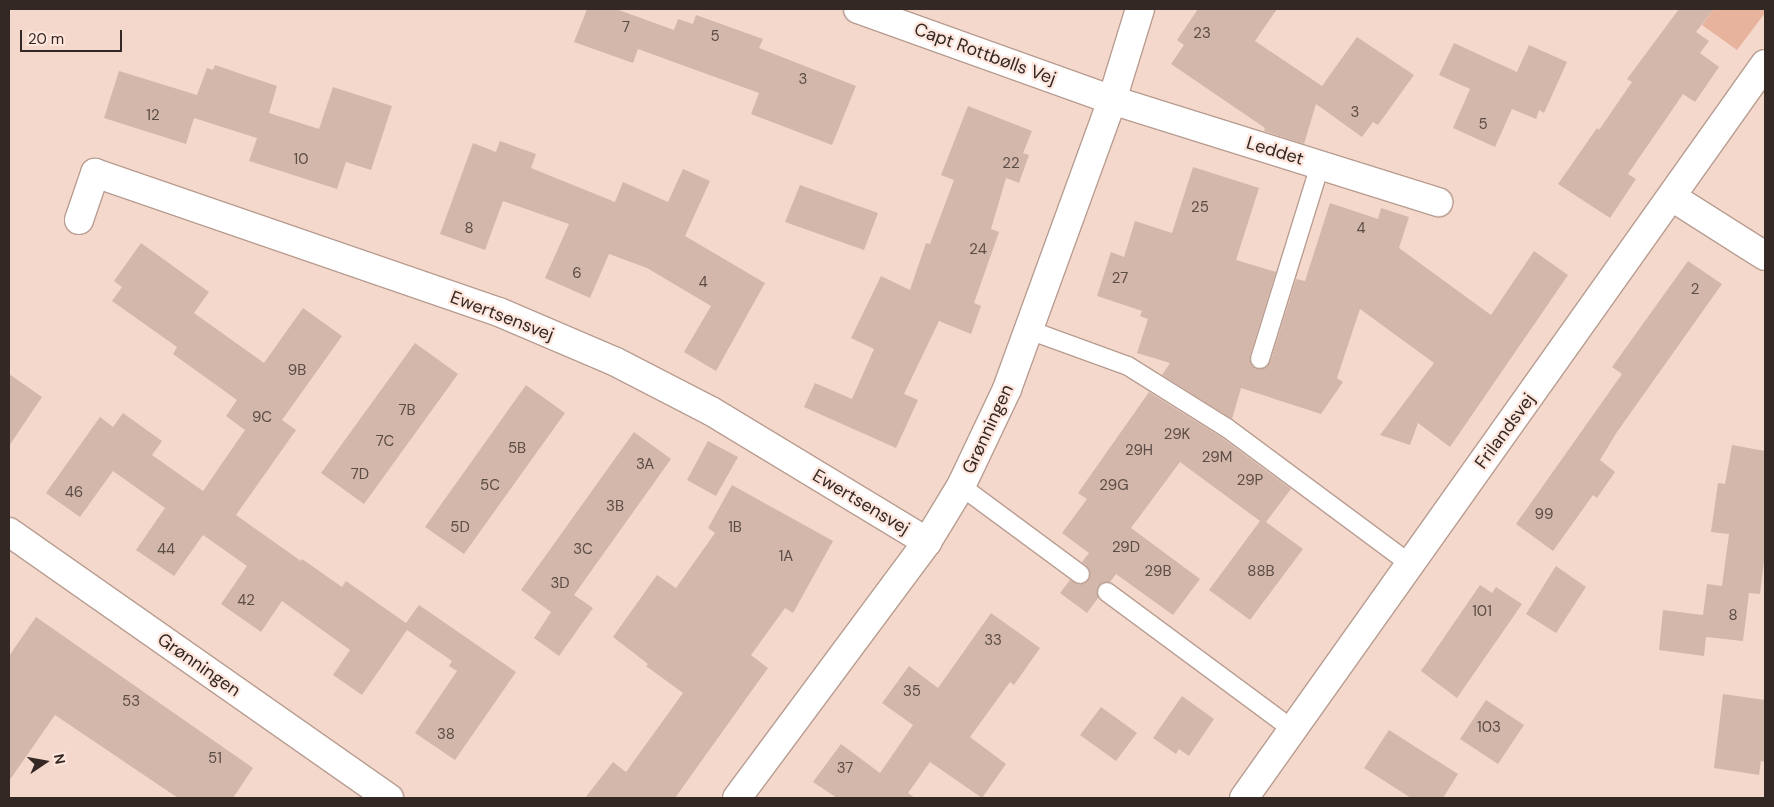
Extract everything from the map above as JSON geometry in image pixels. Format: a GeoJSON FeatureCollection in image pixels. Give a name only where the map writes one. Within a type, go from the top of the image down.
{"type":"FeatureCollection","features":[{"type":"Feature","properties":{"kind":"street","name":"Capt Rottbølls Vej"},"geometry":{"type":"LineString","coordinates":[[858,9],[1112,100]]}},
{"type":"Feature","properties":{"kind":"street","name":"Grønningen"},"geometry":{"type":"LineString","coordinates":[[737,798],[927,542],[961,486],[1007,389],[1112,100],[1140,9]]}},
{"type":"Feature","properties":{"kind":"street","name":"Frilandsvej"},"geometry":{"type":"LineString","coordinates":[[1244,798],[1765,64]]}},
{"type":"Feature","properties":{"kind":"street","name":"Leddet"},"geometry":{"type":"LineString","coordinates":[[1112,100],[1438,202]]}},
{"type":"Feature","properties":{"kind":"street","name":"Ewertsensvej"},"geometry":{"type":"LineString","coordinates":[[78,220],[95,172],[499,312],[614,361],[711,410],[927,542]]}},
{"type":"Feature","properties":{"kind":"street"},"geometry":{"type":"LineString","coordinates":[[1672,197],[1765,256]]}},
{"type":"Feature","properties":{"kind":"street","name":"Grønningen"},"geometry":{"type":"LineString","coordinates":[[9,532],[389,798]]}},
{"type":"Feature","properties":{"kind":"lane"},"geometry":{"type":"LineString","coordinates":[[1260,359],[1320,165]]}},
{"type":"Feature","properties":{"kind":"lane"},"geometry":{"type":"LineString","coordinates":[[1029,330],[1136,371],[1227,428],[1410,564]]}},
{"type":"Feature","properties":{"kind":"lane"},"geometry":{"type":"LineString","coordinates":[[961,486],[1080,574]]}},
{"type":"Feature","properties":{"kind":"lane"},"geometry":{"type":"LineString","coordinates":[[1107,592],[1292,729]]}},
{"type":"Feature","properties":{"kind":"shaded area"},"geometry":{"type":"Polygon","coordinates":[[[1714,9],[1765,9],[1765,13],[1737,50],[1702,25],[1714,9]]]}},
{"type":"Feature","properties":{"kind":"building"},"geometry":{"type":"Polygon","coordinates":[[[587,9],[616,9],[674,30],[678,19],[693,24],[696,15],[763,39],[759,48],[856,86],[832,145],[751,114],[759,93],[638,49],[633,63],[574,42],[587,9]]]}},
{"type":"Feature","properties":{"kind":"building"},"geometry":{"type":"Polygon","coordinates":[[[1198,9],[1277,9],[1255,41],[1322,86],[1357,37],[1414,75],[1378,125],[1373,122],[1362,137],[1316,104],[1304,144],[1264,131],[1265,128],[1171,64],[1184,45],[1177,40],[1198,9]]]}},
{"type":"Feature","properties":{"kind":"building"},"geometry":{"type":"Polygon","coordinates":[[[1679,9],[1714,9],[1696,32],[1709,41],[1700,53],[1719,67],[1695,102],[1683,94],[1628,174],[1636,179],[1610,218],[1558,184],[1597,128],[1599,130],[1632,82],[1627,79],[1679,9]]]}},
{"type":"Feature","properties":{"kind":"building"},"geometry":{"type":"Polygon","coordinates":[[[1454,43],[1517,72],[1529,45],[1567,62],[1544,113],[1539,110],[1536,119],[1512,109],[1495,147],[1453,128],[1470,89],[1439,75],[1454,43]]]}},
{"type":"Feature","properties":{"kind":"building"},"geometry":{"type":"Polygon","coordinates":[[[215,65],[277,86],[269,113],[319,129],[333,87],[392,106],[371,170],[346,162],[337,189],[249,161],[257,138],[194,118],[186,144],[104,118],[119,71],[197,95],[207,68],[213,70],[215,65]]]}},
{"type":"Feature","properties":{"kind":"building"},"geometry":{"type":"Polygon","coordinates":[[[968,106],[1032,131],[1023,153],[1029,155],[1019,183],[1006,178],[991,229],[999,232],[974,303],[981,306],[971,334],[939,321],[904,394],[918,400],[896,448],[804,407],[815,383],[852,399],[874,349],[851,338],[881,276],[910,290],[926,243],[930,244],[954,180],[941,175],[968,106]]]}},
{"type":"Feature","properties":{"kind":"building"},"geometry":{"type":"Polygon","coordinates":[[[500,141],[536,154],[531,168],[615,202],[623,182],[668,202],[683,169],[710,181],[685,236],[765,283],[716,371],[684,352],[711,306],[647,268],[609,254],[590,298],[545,278],[569,224],[503,201],[485,250],[440,234],[473,143],[496,152],[500,141]]]}},
{"type":"Feature","properties":{"kind":"building"},"geometry":{"type":"Polygon","coordinates":[[[1193,167],[1259,188],[1236,260],[1276,272],[1250,356],[1252,366],[1257,369],[1267,367],[1270,362],[1296,279],[1305,281],[1330,203],[1378,219],[1381,208],[1409,217],[1399,248],[1491,315],[1534,251],[1568,275],[1450,447],[1418,423],[1410,445],[1380,435],[1434,363],[1360,309],[1337,378],[1343,382],[1321,414],[1241,388],[1232,419],[1162,375],[1170,363],[1137,353],[1148,319],[1140,316],[1142,311],[1097,296],[1111,252],[1124,257],[1135,221],[1172,233],[1193,167]]]}},
{"type":"Feature","properties":{"kind":"building"},"geometry":{"type":"Polygon","coordinates":[[[800,185],[878,213],[864,250],[785,222],[800,185]]]}},
{"type":"Feature","properties":{"kind":"building"},"geometry":{"type":"Polygon","coordinates":[[[141,243],[209,292],[194,313],[264,363],[303,308],[342,336],[282,420],[296,430],[236,515],[301,561],[302,559],[342,587],[346,581],[406,623],[419,605],[516,672],[455,760],[415,733],[457,671],[449,666],[452,661],[407,630],[362,695],[333,675],[350,650],[282,601],[261,632],[221,604],[247,566],[203,535],[174,576],[136,550],[165,508],[113,471],[80,517],[46,493],[100,417],[113,427],[123,413],[162,441],[152,455],[203,491],[245,430],[226,416],[237,400],[173,354],[177,347],[112,301],[122,287],[114,281],[141,243]]]}},
{"type":"Feature","properties":{"kind":"building"},"geometry":{"type":"Polygon","coordinates":[[[1688,261],[1722,284],[1617,432],[1600,460],[1615,472],[1597,498],[1593,495],[1553,551],[1516,524],[1622,374],[1612,367],[1688,261]]]}},
{"type":"Feature","properties":{"kind":"building"},"geometry":{"type":"Polygon","coordinates":[[[415,343],[458,374],[364,504],[321,473],[415,343]]]}},
{"type":"Feature","properties":{"kind":"building"},"geometry":{"type":"Polygon","coordinates":[[[9,374],[42,397],[9,446],[9,374]]]}},
{"type":"Feature","properties":{"kind":"building"},"geometry":{"type":"Polygon","coordinates":[[[526,385],[565,413],[464,554],[425,527],[526,385]]]}},
{"type":"Feature","properties":{"kind":"building"},"geometry":{"type":"Polygon","coordinates":[[[1149,392],[1221,437],[1291,489],[1266,522],[1303,549],[1250,620],[1209,590],[1260,521],[1180,462],[1131,528],[1200,579],[1173,615],[1116,574],[1110,582],[1099,585],[1098,598],[1087,613],[1060,593],[1070,580],[1084,584],[1090,576],[1089,569],[1082,562],[1089,553],[1062,533],[1087,499],[1078,493],[1149,392]]]}},
{"type":"Feature","properties":{"kind":"building"},"geometry":{"type":"Polygon","coordinates":[[[634,432],[671,459],[574,595],[593,608],[559,656],[534,638],[551,612],[521,590],[634,432]]]}},
{"type":"Feature","properties":{"kind":"building"},"geometry":{"type":"Polygon","coordinates":[[[708,441],[738,457],[716,496],[687,480],[708,441]]]}},
{"type":"Feature","properties":{"kind":"building"},"geometry":{"type":"Polygon","coordinates":[[[1732,445],[1765,451],[1765,552],[1760,594],[1749,593],[1743,641],[1706,637],[1704,656],[1659,650],[1663,610],[1703,615],[1707,584],[1722,586],[1729,534],[1711,532],[1718,483],[1725,484],[1732,445]]]}},
{"type":"Feature","properties":{"kind":"building"},"geometry":{"type":"Polygon","coordinates":[[[732,485],[833,541],[793,613],[785,608],[751,655],[768,668],[675,798],[585,798],[613,762],[626,772],[683,693],[646,666],[648,664],[613,637],[657,575],[676,588],[715,533],[708,528],[732,485]]]}},
{"type":"Feature","properties":{"kind":"building"},"geometry":{"type":"Polygon","coordinates":[[[1556,566],[1586,587],[1556,633],[1526,614],[1556,566]]]}},
{"type":"Feature","properties":{"kind":"building"},"geometry":{"type":"Polygon","coordinates":[[[1480,585],[1492,593],[1496,587],[1522,604],[1457,698],[1421,671],[1480,585]]]}},
{"type":"Feature","properties":{"kind":"building"},"geometry":{"type":"Polygon","coordinates":[[[991,613],[1040,648],[1014,685],[1010,682],[970,737],[1006,764],[982,798],[930,762],[908,793],[915,798],[837,798],[813,782],[841,744],[880,773],[913,725],[882,703],[909,666],[938,688],[991,613]]]}},
{"type":"Feature","properties":{"kind":"building"},"geometry":{"type":"Polygon","coordinates":[[[36,617],[253,768],[233,798],[178,798],[55,715],[9,781],[9,656],[36,617]]]}},
{"type":"Feature","properties":{"kind":"building"},"geometry":{"type":"Polygon","coordinates":[[[1723,694],[1765,700],[1765,762],[1761,761],[1759,775],[1714,768],[1723,694]]]}},
{"type":"Feature","properties":{"kind":"building"},"geometry":{"type":"Polygon","coordinates":[[[1182,696],[1214,719],[1189,756],[1179,749],[1176,754],[1153,738],[1182,696]]]}},
{"type":"Feature","properties":{"kind":"building"},"geometry":{"type":"Polygon","coordinates":[[[1486,700],[1524,725],[1498,764],[1460,739],[1486,700]]]}},
{"type":"Feature","properties":{"kind":"building"},"geometry":{"type":"Polygon","coordinates":[[[1101,707],[1137,733],[1116,761],[1080,735],[1101,707]]]}},
{"type":"Feature","properties":{"kind":"building"},"geometry":{"type":"Polygon","coordinates":[[[1389,730],[1458,774],[1443,798],[1411,798],[1364,768],[1389,730]]]}}]}
